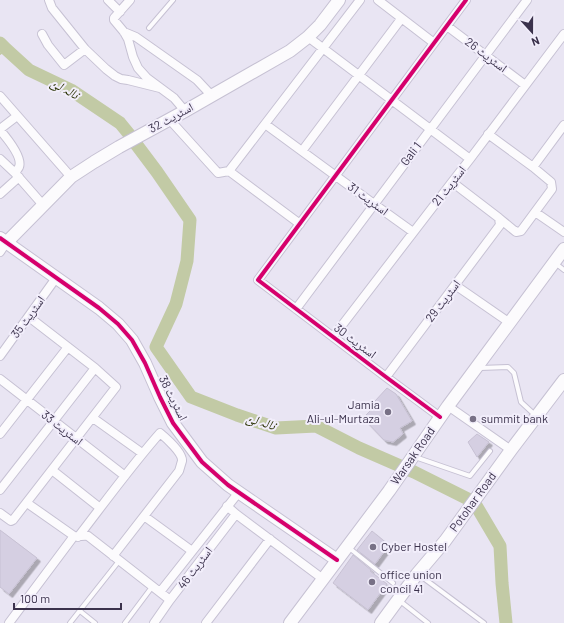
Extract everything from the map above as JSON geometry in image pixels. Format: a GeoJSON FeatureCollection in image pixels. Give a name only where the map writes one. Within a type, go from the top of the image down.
{"type":"FeatureCollection","features":[{"type":"Feature","properties":{"kind":"street"},"geometry":{"type":"LineString","coordinates":[[50,0],[52,8],[85,49],[106,69],[118,78],[160,88]]}},
{"type":"Feature","properties":{"kind":"street"},"geometry":{"type":"LineString","coordinates":[[108,0],[120,12]]}},
{"type":"Feature","properties":{"kind":"street"},"geometry":{"type":"LineString","coordinates":[[130,0],[114,18],[114,20],[128,38],[133,57],[138,68],[147,78],[174,98],[185,110]]}},
{"type":"Feature","properties":{"kind":"street","name":"اسٹریٹ 32"},"geometry":{"type":"LineString","coordinates":[[2,244],[71,177],[169,119],[277,59],[308,37],[320,25],[339,0]]}},
{"type":"Feature","properties":{"kind":"street"},"geometry":{"type":"LineString","coordinates":[[169,119],[218,173],[229,171],[360,0]]}},
{"type":"Feature","properties":{"kind":"street"},"geometry":{"type":"LineString","coordinates":[[378,0],[434,43]]}},
{"type":"Feature","properties":{"kind":"street"},"geometry":{"type":"LineString","coordinates":[[229,171],[300,224],[466,0]]}},
{"type":"Feature","properties":{"kind":"street","name":"Gali 1"},"geometry":{"type":"LineString","coordinates":[[296,309],[527,0]]}},
{"type":"Feature","properties":{"kind":"street"},"geometry":{"type":"LineString","coordinates":[[302,151],[401,19]]}},
{"type":"Feature","properties":{"kind":"street","name":"اسٹریٹ 26"},"geometry":{"type":"LineString","coordinates":[[447,26],[525,85]]}},
{"type":"Feature","properties":{"kind":"street"},"geometry":{"type":"LineString","coordinates":[[124,32],[136,37],[198,80],[212,96]]}},
{"type":"Feature","properties":{"kind":"street"},"geometry":{"type":"LineString","coordinates":[[42,34],[48,45],[64,65],[85,49]]}},
{"type":"Feature","properties":{"kind":"street","name":"اسٹریٹ 21"},"geometry":{"type":"LineString","coordinates":[[333,337],[564,34]]}},
{"type":"Feature","properties":{"kind":"street"},"geometry":{"type":"LineString","coordinates":[[308,37],[470,159]]}},
{"type":"Feature","properties":{"kind":"street"},"geometry":{"type":"LineString","coordinates":[[0,96],[71,177]]}},
{"type":"Feature","properties":{"kind":"street"},"geometry":{"type":"LineString","coordinates":[[0,194],[17,175],[19,162],[11,143],[0,130],[17,116]]}},
{"type":"Feature","properties":{"kind":"street","name":"اسٹریٹ 31"},"geometry":{"type":"LineString","coordinates":[[265,124],[413,232]]}},
{"type":"Feature","properties":{"kind":"street"},"geometry":{"type":"LineString","coordinates":[[533,167],[564,125]]}},
{"type":"Feature","properties":{"kind":"street"},"geometry":{"type":"LineString","coordinates":[[452,182],[500,222],[516,232],[521,230],[535,212],[552,189],[551,182],[488,134]]}},
{"type":"Feature","properties":{"kind":"street"},"geometry":{"type":"LineString","coordinates":[[0,159],[17,175],[43,205]]}},
{"type":"Feature","properties":{"kind":"street"},"geometry":{"type":"LineString","coordinates":[[535,212],[564,232]]}},
{"type":"Feature","properties":{"kind":"street","name":"اسٹریٹ 29"},"geometry":{"type":"LineString","coordinates":[[386,377],[500,222]]}},
{"type":"Feature","properties":{"kind":"street","name":"اسٹریٹ 30"},"geometry":{"type":"LineString","coordinates":[[300,224],[258,280],[440,417]]}},
{"type":"Feature","properties":{"kind":"street","name":"اسٹریٹ 38"},"geometry":{"type":"LineString","coordinates":[[2,244],[56,278],[99,308],[118,324],[132,340],[145,363],[173,423],[202,462],[239,492],[337,560]]}},
{"type":"Feature","properties":{"kind":"street","name":"Warsak Road"},"geometry":{"type":"LineString","coordinates":[[290,623],[564,249]]}},
{"type":"Feature","properties":{"kind":"street","name":"اسٹریٹ 35"},"geometry":{"type":"LineString","coordinates":[[0,356],[56,278]]}},
{"type":"Feature","properties":{"kind":"street"},"geometry":{"type":"LineString","coordinates":[[455,285],[510,323]]}},
{"type":"Feature","properties":{"kind":"street"},"geometry":{"type":"LineString","coordinates":[[0,513],[12,521],[116,387],[116,385],[95,368],[29,317]]}},
{"type":"Feature","properties":{"kind":"street"},"geometry":{"type":"LineString","coordinates":[[0,434],[68,348]]}},
{"type":"Feature","properties":{"kind":"street"},"geometry":{"type":"LineString","coordinates":[[0,490],[95,368]]}},
{"type":"Feature","properties":{"kind":"street","name":"اسٹریٹ 33"},"geometry":{"type":"LineString","coordinates":[[0,379],[125,476]]}},
{"type":"Feature","properties":{"kind":"street","name":"Potohar Road"},"geometry":{"type":"LineString","coordinates":[[380,623],[417,574],[445,541],[564,380]]}},
{"type":"Feature","properties":{"kind":"street"},"geometry":{"type":"LineString","coordinates":[[448,406],[511,450]]}},
{"type":"Feature","properties":{"kind":"street"},"geometry":{"type":"LineString","coordinates":[[93,418],[142,453]]}},
{"type":"Feature","properties":{"kind":"street"},"geometry":{"type":"LineString","coordinates":[[9,623],[76,536],[100,508],[142,453],[160,433],[181,455],[182,460],[179,471],[144,516],[116,559]]}},
{"type":"Feature","properties":{"kind":"street"},"geometry":{"type":"LineString","coordinates":[[52,470],[100,508]]}},
{"type":"Feature","properties":{"kind":"street"},"geometry":{"type":"LineString","coordinates":[[160,592],[239,492]]}},
{"type":"Feature","properties":{"kind":"street"},"geometry":{"type":"LineString","coordinates":[[27,503],[76,536],[88,536],[170,600]]}},
{"type":"Feature","properties":{"kind":"street"},"geometry":{"type":"LineString","coordinates":[[227,506],[323,579]]}},
{"type":"Feature","properties":{"kind":"street","name":"اسٹریٹ 46"},"geometry":{"type":"LineString","coordinates":[[154,623],[236,514]]}},
{"type":"Feature","properties":{"kind":"street"},"geometry":{"type":"LineString","coordinates":[[144,516],[192,551]]}},
{"type":"Feature","properties":{"kind":"street"},"geometry":{"type":"LineString","coordinates":[[206,623],[270,539]]}},
{"type":"Feature","properties":{"kind":"lane"},"geometry":{"type":"LineString","coordinates":[[149,28],[173,0]]}},
{"type":"Feature","properties":{"kind":"lane"},"geometry":{"type":"LineString","coordinates":[[554,263],[564,270]]}},
{"type":"Feature","properties":{"kind":"lane"},"geometry":{"type":"LineString","coordinates":[[476,368],[508,367],[514,373],[521,402],[537,416]]}},
{"type":"Feature","properties":{"kind":"lane"},"geometry":{"type":"LineString","coordinates":[[411,459],[470,476],[490,451]]}},
{"type":"Feature","properties":{"kind":"lane"},"geometry":{"type":"LineString","coordinates":[[347,547],[393,583]]}},
{"type":"Feature","properties":{"kind":"lane"},"geometry":{"type":"LineString","coordinates":[[70,623],[116,559]]}},
{"type":"Feature","properties":{"kind":"lane"},"geometry":{"type":"LineString","coordinates":[[417,574],[484,623]]}},
{"type":"Feature","properties":{"kind":"lane"},"geometry":{"type":"LineString","coordinates":[[125,623],[152,587]]}},
{"type":"Feature","properties":{"kind":"lane"},"geometry":{"type":"LineString","coordinates":[[398,600],[428,623]]}},
{"type":"Feature","properties":{"kind":"lane"},"geometry":{"type":"LineString","coordinates":[[80,611],[96,623]]}},
{"type":"Feature","properties":{"kind":"building","name":"Jamia Ali-ul-Murtaza"},"geometry":{"type":"Polygon","coordinates":[[[387,388],[396,394],[412,421],[400,428],[403,434],[393,442],[384,440],[363,418],[376,405],[375,401],[387,388]]]}},
{"type":"Feature","properties":{"kind":"building"},"geometry":{"type":"Polygon","coordinates":[[[477,434],[489,442],[477,457],[468,442],[477,434]]]}},
{"type":"Feature","properties":{"kind":"building"},"geometry":{"type":"Polygon","coordinates":[[[0,530],[37,558],[9,594],[0,587],[0,530]]]}},
{"type":"Feature","properties":{"kind":"building","name":"Cyber Hostel"},"geometry":{"type":"Polygon","coordinates":[[[372,531],[389,545],[375,564],[357,550],[372,531]]]}},
{"type":"Feature","properties":{"kind":"building"},"geometry":{"type":"Polygon","coordinates":[[[353,555],[387,584],[368,610],[333,583],[353,555]]]}},
{"type":"Feature","properties":{"kind":"waterway","name":"نالہ لئ"},"geometry":{"type":"LineString","coordinates":[[0,43],[29,70],[71,90],[120,123],[129,134]]}},
{"type":"Feature","properties":{"kind":"waterway","name":"نالہ لئ"},"geometry":{"type":"LineString","coordinates":[[0,54],[6,49]]}},
{"type":"Feature","properties":{"kind":"waterway","name":"نالہ لئ"},"geometry":{"type":"LineString","coordinates":[[136,144],[190,220],[187,261],[176,304],[156,347],[191,397],[276,428],[316,426],[474,502],[500,546],[506,623]]}},
{"type":"Feature","properties":{"kind":"cycle path"},"geometry":{"type":"LineString","coordinates":[[440,417],[258,280],[466,0]]}},
{"type":"Feature","properties":{"kind":"cycle path"},"geometry":{"type":"LineString","coordinates":[[0,238],[99,308],[118,324],[132,340],[145,363],[173,423],[202,462],[228,485],[337,560]]}},
{"type":"Feature","properties":{"kind":"place","name":"Jamia Ali-ul-Murtaza"},"geometry":{"type":"Point","coordinates":[388,412]}},
{"type":"Feature","properties":{"kind":"place","name":"summit bank"},"geometry":{"type":"Point","coordinates":[473,419]}},
{"type":"Feature","properties":{"kind":"place","name":"Cyber Hostel"},"geometry":{"type":"Point","coordinates":[373,547]}},
{"type":"Feature","properties":{"kind":"place","name":"office union concil 41"},"geometry":{"type":"Point","coordinates":[372,582]}}]}
